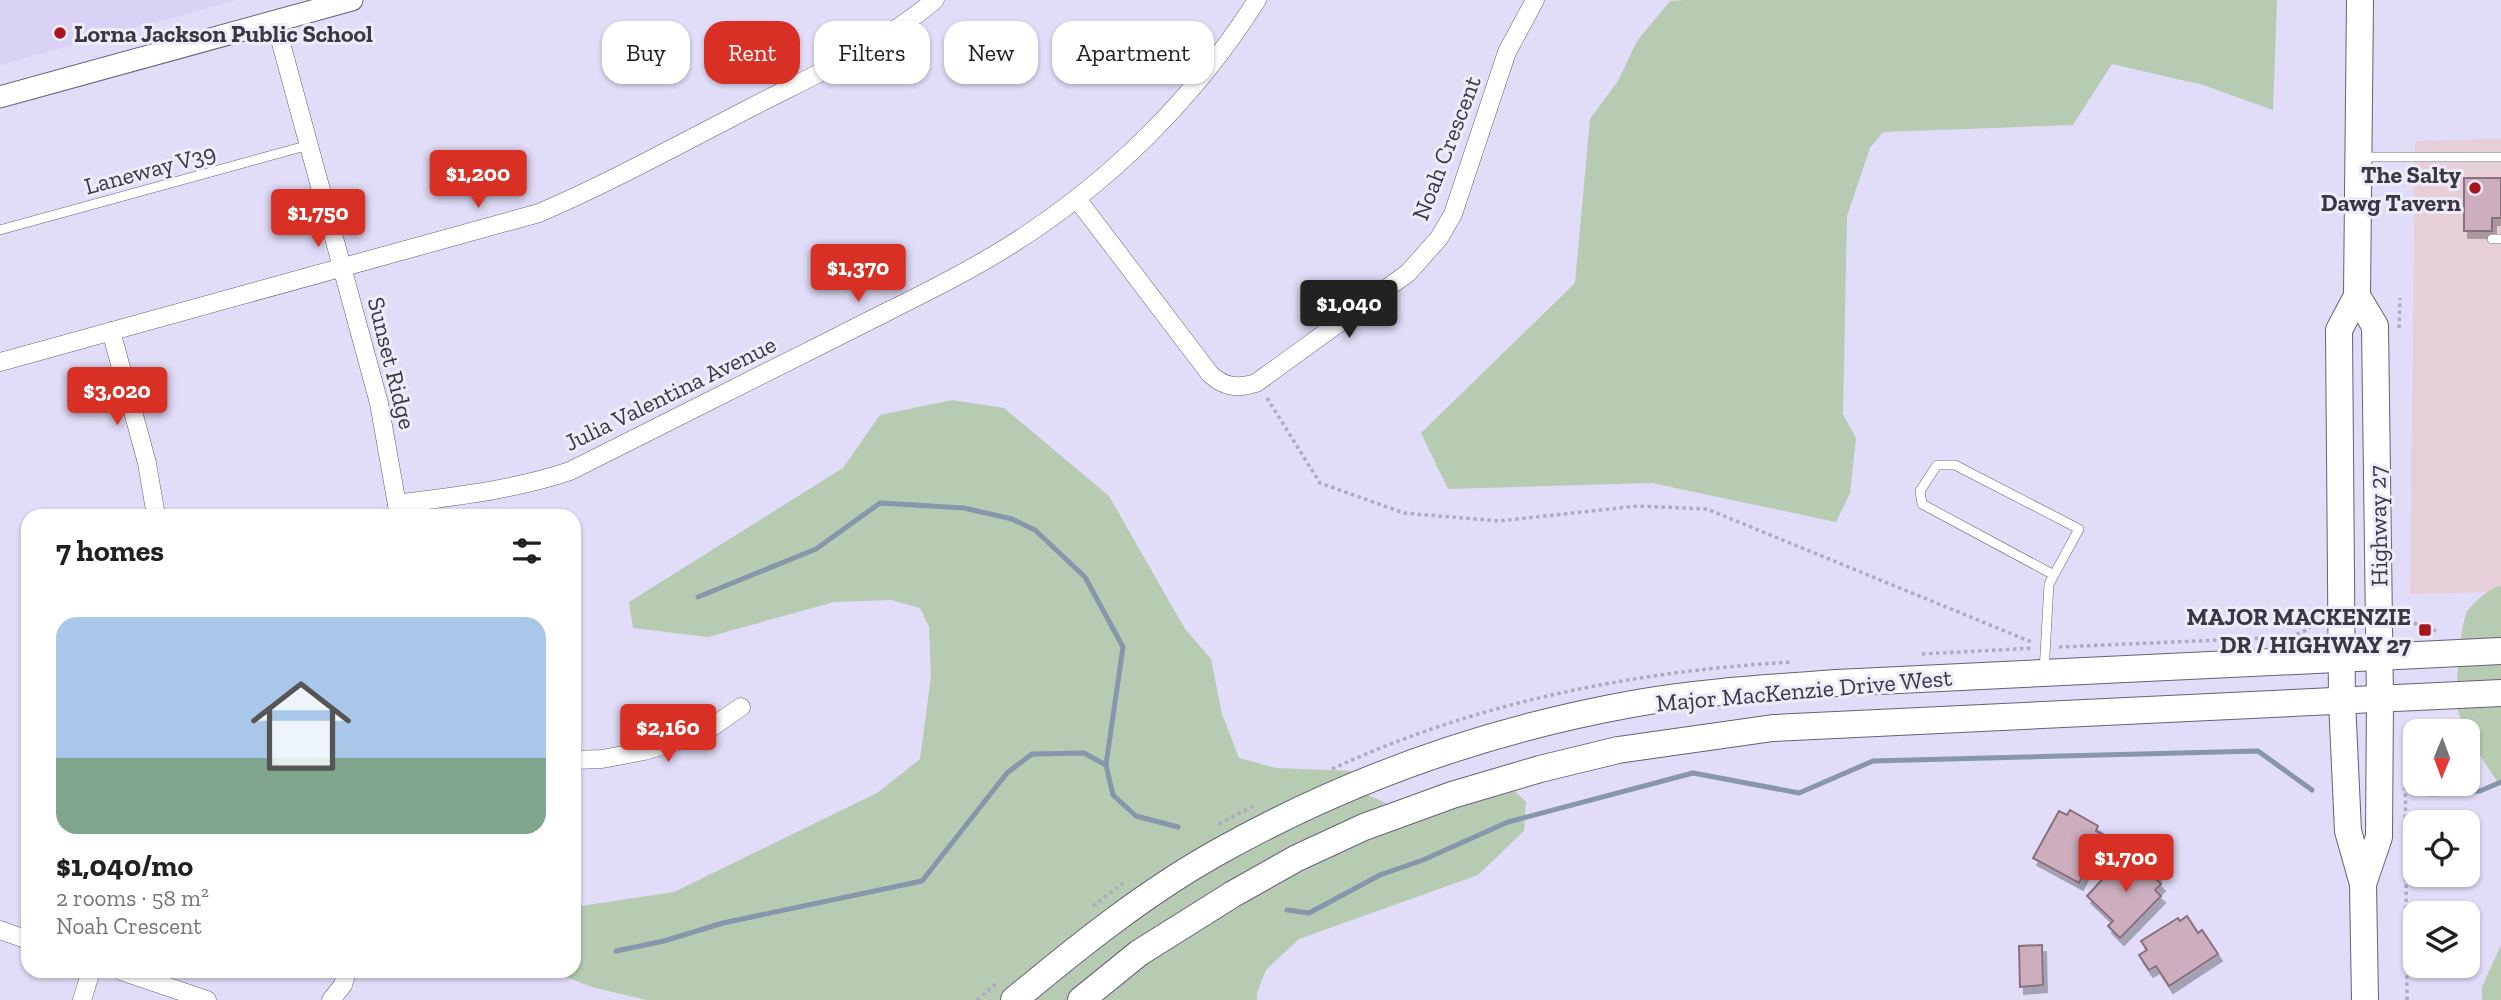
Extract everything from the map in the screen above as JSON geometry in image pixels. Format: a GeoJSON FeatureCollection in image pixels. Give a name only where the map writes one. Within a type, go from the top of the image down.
{"type":"FeatureCollection","features":[{"type":"Feature","properties":{"kind":"main road","name":"Highway 27"},"geometry":{"type":"LineString","coordinates":[[2360,0],[2357,296],[2339,330],[2342,701],[2348,831],[2363,884],[2365,1000]]}},
{"type":"Feature","properties":{"kind":"main road","name":"Highway 27"},"geometry":{"type":"LineString","coordinates":[[2357,296],[2375,326],[2380,700],[2379,837],[2363,884]]}},
{"type":"Feature","properties":{"kind":"main road","name":"Major MacKenzie Drive West"},"geometry":{"type":"LineString","coordinates":[[1014,1000],[1068,955],[1151,895],[1219,852],[1297,812],[1412,763],[1480,741],[1632,704],[1734,691],[2044,661],[2342,658],[2501,651]]}},
{"type":"Feature","properties":{"kind":"main road","name":"Major MacKenzie Drive West"},"geometry":{"type":"LineString","coordinates":[[1081,1000],[1139,953],[1233,894],[1297,858],[1364,827],[1452,795],[1553,765],[1631,748],[1773,728],[2501,693]]}},
{"type":"Feature","properties":{"kind":"street"},"geometry":{"type":"LineString","coordinates":[[0,97],[352,0]]}},
{"type":"Feature","properties":{"kind":"street"},"geometry":{"type":"LineString","coordinates":[[0,362],[539,213],[582,194],[880,40],[935,0]]}},
{"type":"Feature","properties":{"kind":"street","name":"Julia Valentina Avenue"},"geometry":{"type":"LineString","coordinates":[[403,509],[538,482],[570,471],[1010,245],[1076,199],[1148,136],[1190,90],[1257,0]]}},
{"type":"Feature","properties":{"kind":"street","name":"Noah Crescent"},"geometry":{"type":"LineString","coordinates":[[1076,199],[1210,374],[1228,386],[1242,387],[1256,383],[1408,273],[1439,238],[1453,214],[1507,52],[1535,0]]}},
{"type":"Feature","properties":{"kind":"street","name":"Sunset Ridge"},"geometry":{"type":"LineString","coordinates":[[275,21],[379,403],[398,509]]}},
{"type":"Feature","properties":{"kind":"street"},"geometry":{"type":"LineString","coordinates":[[111,331],[147,463],[155,509]]}},
{"type":"Feature","properties":{"kind":"street"},"geometry":{"type":"LineString","coordinates":[[581,760],[602,759],[644,751],[702,734],[741,707]]}},
{"type":"Feature","properties":{"kind":"street"},"geometry":{"type":"LineString","coordinates":[[0,930],[21,938]]}},
{"type":"Feature","properties":{"kind":"street"},"geometry":{"type":"LineString","coordinates":[[82,1000],[90,978]]}},
{"type":"Feature","properties":{"kind":"street"},"geometry":{"type":"LineString","coordinates":[[142,978],[207,1000]]}},
{"type":"Feature","properties":{"kind":"street"},"geometry":{"type":"LineString","coordinates":[[331,1000],[345,985]]}},
{"type":"Feature","properties":{"kind":"lane","name":"Laneway V39"},"geometry":{"type":"LineString","coordinates":[[0,230],[309,145]]}},
{"type":"Feature","properties":{"kind":"lane"},"geometry":{"type":"LineString","coordinates":[[2358,157],[2501,157]]}},
{"type":"Feature","properties":{"kind":"lane"},"geometry":{"type":"LineString","coordinates":[[2044,661],[2049,584],[2054,575],[2079,529],[1955,465],[1937,465],[1920,491],[1922,504],[2054,575]]}},
{"type":"Feature","properties":{"kind":"path"},"geometry":{"type":"LineString","coordinates":[[1265,395],[1320,483],[1404,513],[1499,521],[1637,506],[1707,509],[2044,661]]}},
{"type":"Feature","properties":{"kind":"path"},"geometry":{"type":"LineString","coordinates":[[2411,622],[2437,631]]}},
{"type":"Feature","properties":{"kind":"path"},"geometry":{"type":"LineString","coordinates":[[2405,796],[2407,1000]]}},
{"type":"Feature","properties":{"kind":"shaded area","name":"Lorna Jackson Public School"},"geometry":{"type":"Polygon","coordinates":[[[0,0],[237,0],[0,65],[0,0]]]}},
{"type":"Feature","properties":{"kind":"shaded area"},"geometry":{"type":"Polygon","coordinates":[[[2501,139],[2501,592],[2410,594],[2415,141],[2501,139]]]}},
{"type":"Feature","properties":{"kind":"green space"},"geometry":{"type":"Polygon","coordinates":[[[2277,0],[2273,110],[2203,85],[2112,64],[2073,125],[1883,132],[1870,148],[1847,216],[1843,414],[1856,438],[1850,493],[1836,522],[1652,483],[1448,489],[1421,433],[1575,283],[1590,119],[1618,81],[1637,41],[1670,1],[2277,0]]]}},
{"type":"Feature","properties":{"kind":"green space"},"geometry":{"type":"Polygon","coordinates":[[[952,400],[1004,408],[1109,496],[1185,629],[1211,659],[1222,714],[1239,758],[1276,768],[1352,771],[1366,794],[1394,807],[1445,809],[1515,791],[1526,802],[1524,831],[1478,875],[1299,939],[1266,970],[1257,1000],[646,1000],[592,987],[568,978],[581,978],[581,906],[674,892],[877,793],[920,759],[931,676],[929,627],[920,608],[891,600],[834,602],[708,637],[633,628],[629,602],[843,468],[880,415],[952,400]]]}},
{"type":"Feature","properties":{"kind":"green space"},"geometry":{"type":"Polygon","coordinates":[[[2501,586],[2501,786],[2480,754],[2480,719],[2462,719],[2458,710],[2457,689],[2464,620],[2473,604],[2492,589],[2501,586]]]}},
{"type":"Feature","properties":{"kind":"green space"},"geometry":{"type":"Polygon","coordinates":[[[2501,945],[2501,1000],[2482,1000],[2482,987],[2501,945]]]}},
{"type":"Feature","properties":{"kind":"building"},"geometry":{"type":"Polygon","coordinates":[[[2464,178],[2501,178],[2501,218],[2492,218],[2492,231],[2464,231],[2464,178]]]}},
{"type":"Feature","properties":{"kind":"building"},"geometry":{"type":"Polygon","coordinates":[[[2070,810],[2098,826],[2096,831],[2104,835],[2079,883],[2033,858],[2059,811],[2067,815],[2070,810]]]}},
{"type":"Feature","properties":{"kind":"building"},"geometry":{"type":"Polygon","coordinates":[[[2134,858],[2140,864],[2143,861],[2157,874],[2154,877],[2161,884],[2155,890],[2161,896],[2120,938],[2108,926],[2113,921],[2087,896],[2121,859],[2127,865],[2134,858]]]}},
{"type":"Feature","properties":{"kind":"building"},"geometry":{"type":"Polygon","coordinates":[[[2187,916],[2198,933],[2202,930],[2218,954],[2169,986],[2156,966],[2149,970],[2139,955],[2147,950],[2141,941],[2178,918],[2180,921],[2187,916]]]}},
{"type":"Feature","properties":{"kind":"building"},"geometry":{"type":"Polygon","coordinates":[[[2042,945],[2043,985],[2020,987],[2019,946],[2042,945]]]}},
{"type":"Feature","properties":{"kind":"waterway"},"geometry":{"type":"LineString","coordinates":[[698,597],[816,549],[880,503],[964,508],[1012,519],[1035,530],[1085,577],[1123,647],[1106,765],[1113,795],[1136,816],[1178,827]]}},
{"type":"Feature","properties":{"kind":"waterway"},"geometry":{"type":"LineString","coordinates":[[1287,910],[1309,913],[1380,875],[1423,860],[1508,822],[1693,773],[1799,793],[1873,761],[2258,751],[2312,790]]}},
{"type":"Feature","properties":{"kind":"waterway"},"geometry":{"type":"LineString","coordinates":[[616,951],[664,941],[723,923],[922,881],[1007,773],[1032,754],[1084,753],[1106,765]]}},
{"type":"Feature","properties":{"kind":"waterway"},"geometry":{"type":"LineString","coordinates":[[2480,791],[2501,782]]}},
{"type":"Feature","properties":{"kind":"place","name":"Lorna Jackson Public School"},"geometry":{"type":"Point","coordinates":[60,33]}},
{"type":"Feature","properties":{"kind":"place","name":"The Salty Dawg Tavern"},"geometry":{"type":"Point","coordinates":[2475,188]}},
{"type":"Feature","properties":{"kind":"place","name":"MAJOR MACKENZIE DR / HIGHWAY 27"},"geometry":{"type":"Point","coordinates":[2425,630]}}]}
